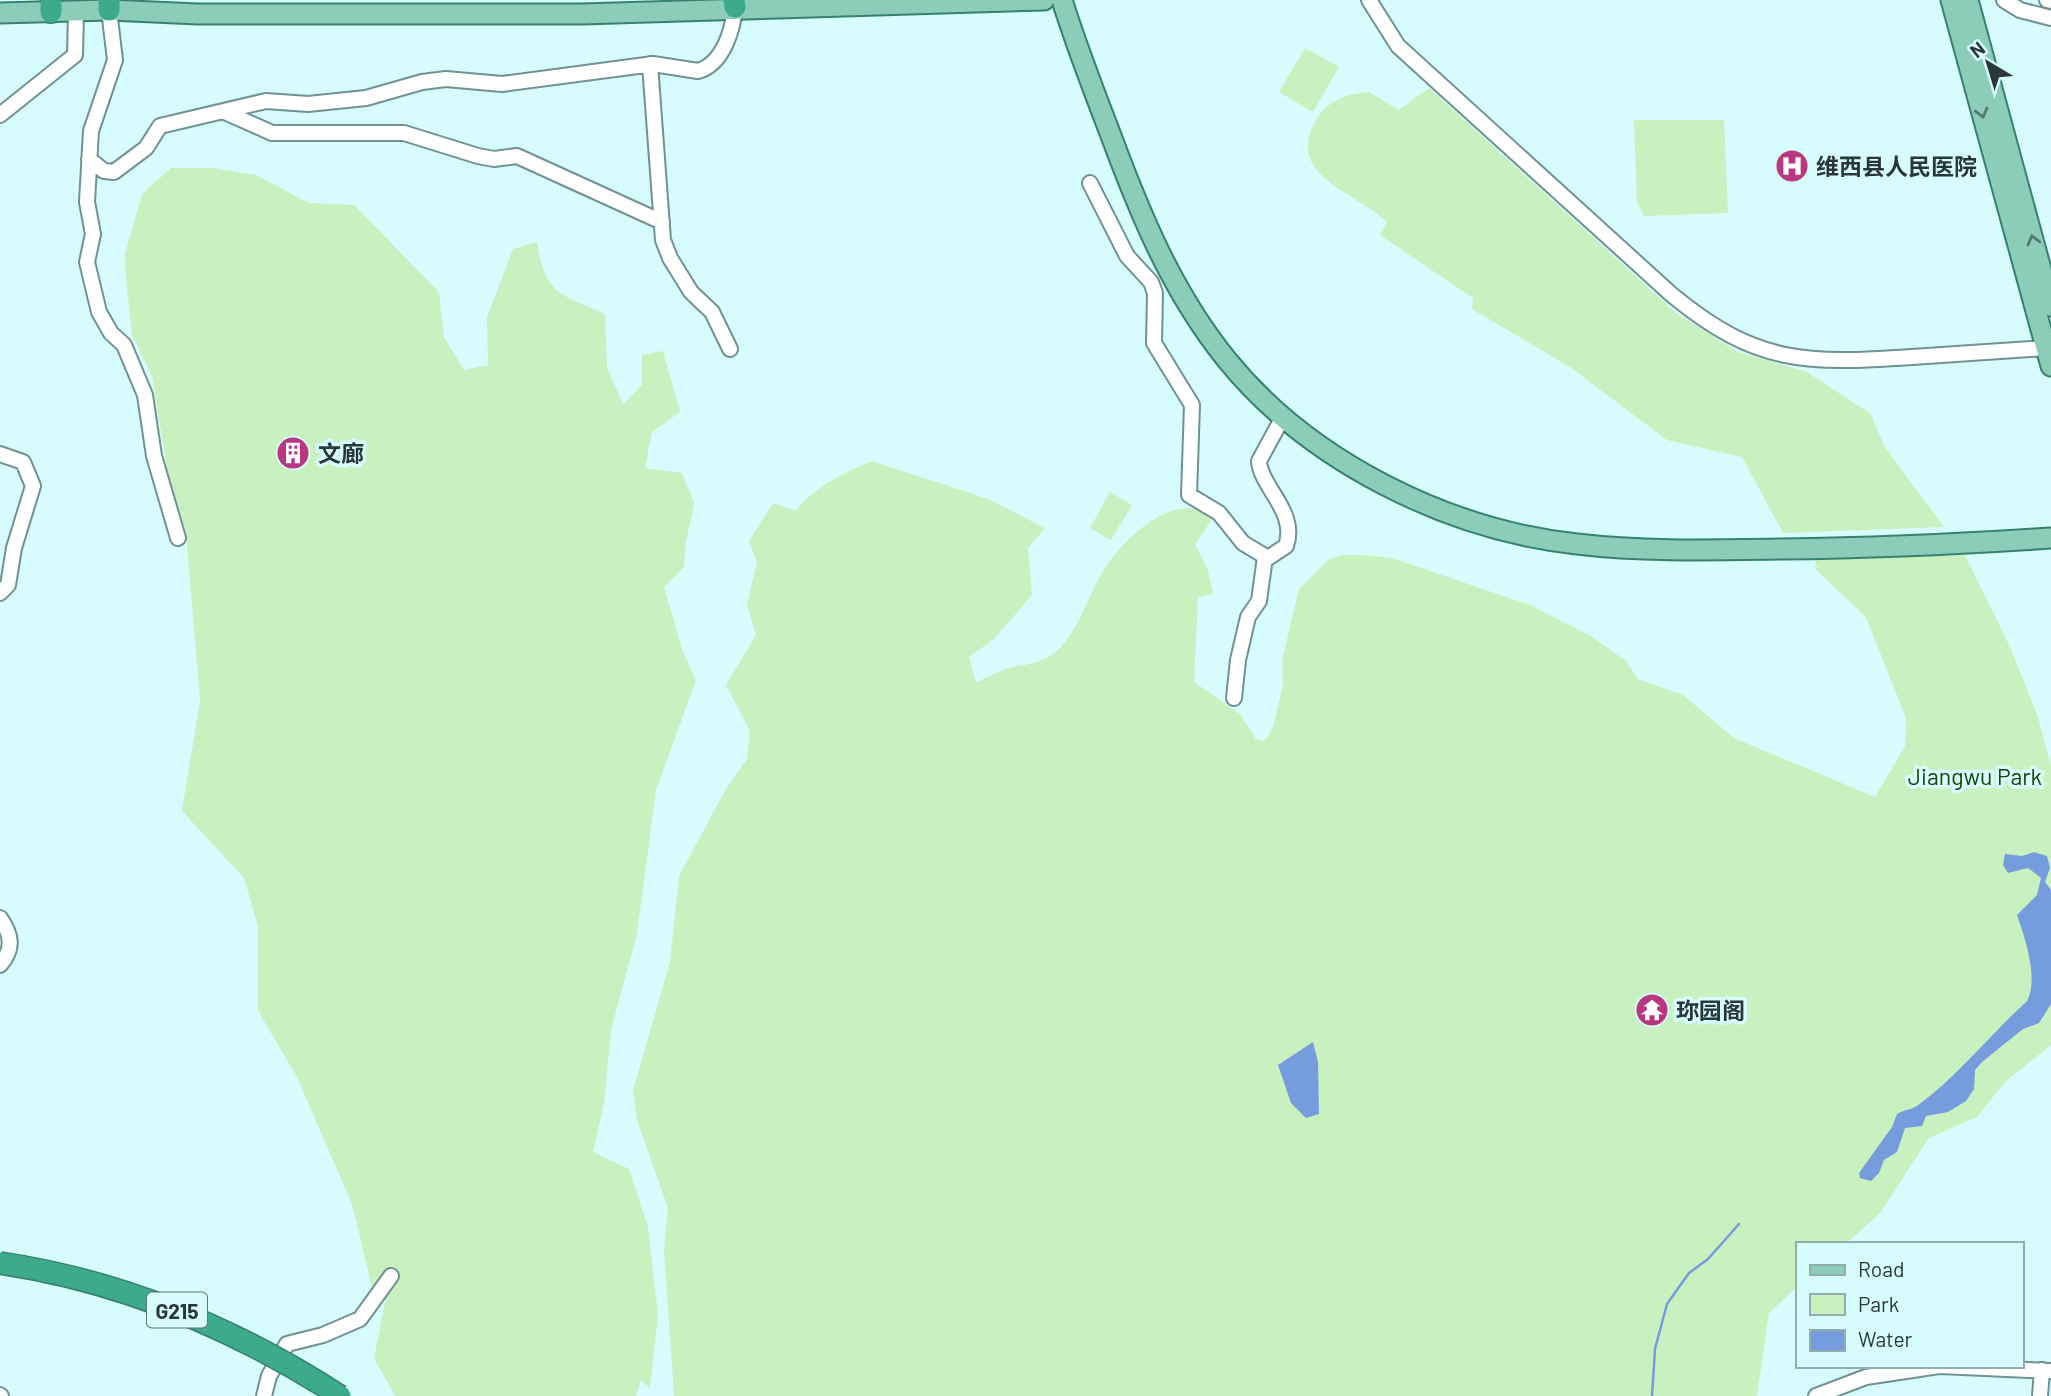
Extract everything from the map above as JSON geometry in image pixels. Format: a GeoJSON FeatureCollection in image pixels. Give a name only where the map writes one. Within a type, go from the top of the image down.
{"type":"FeatureCollection","features":[{"type":"Feature","properties":{"kind":"highway","name":"G215"},"geometry":{"type":"LineString","coordinates":[[0,1263],[90,1281],[168,1306],[268,1355],[340,1396]]}},
{"type":"Feature","properties":{"kind":"main road"},"geometry":{"type":"LineString","coordinates":[[0,13],[51,8],[109,7],[198,14],[582,14],[733,2],[1044,0]]}},
{"type":"Feature","properties":{"kind":"main road"},"geometry":{"type":"LineString","coordinates":[[1062,0],[1135,201],[1163,261],[1189,307],[1227,359],[1283,417],[1340,459],[1424,502],[1487,524],[1566,543],[1763,549],[1927,547],[2051,538]]}},
{"type":"Feature","properties":{"kind":"main road"},"geometry":{"type":"LineString","coordinates":[[1951,0],[2049,357]]}},
{"type":"Feature","properties":{"kind":"main road"},"geometry":{"type":"LineString","coordinates":[[1968,0],[2051,306]]}},
{"type":"Feature","properties":{"kind":"main road"},"geometry":{"type":"LineString","coordinates":[[0,5],[76,11],[109,7]]}},
{"type":"Feature","properties":{"kind":"street"},"geometry":{"type":"LineString","coordinates":[[1368,0],[1381,25],[1398,46],[1672,295],[1703,320],[1738,340],[1781,355],[1834,362],[2049,357]]}},
{"type":"Feature","properties":{"kind":"street"},"geometry":{"type":"LineString","coordinates":[[2004,0],[2020,10],[2051,18]]}},
{"type":"Feature","properties":{"kind":"street"},"geometry":{"type":"LineString","coordinates":[[89,159],[104,171],[119,170],[146,148],[160,126],[266,101],[308,104],[366,98],[422,82],[446,79],[502,84],[650,64],[698,71],[705,69],[726,44],[733,30],[733,2]]}},
{"type":"Feature","properties":{"kind":"street"},"geometry":{"type":"LineString","coordinates":[[109,7],[115,60],[95,117],[89,159],[87,202],[93,234],[87,262],[99,312],[131,358],[145,395],[154,456],[178,538]]}},
{"type":"Feature","properties":{"kind":"street"},"geometry":{"type":"LineString","coordinates":[[0,115],[75,55],[76,11]]}},
{"type":"Feature","properties":{"kind":"street"},"geometry":{"type":"LineString","coordinates":[[650,64],[662,222],[670,258],[691,292],[712,313],[730,349]]}},
{"type":"Feature","properties":{"kind":"street"},"geometry":{"type":"LineString","coordinates":[[225,111],[272,134],[404,133],[478,156],[494,159],[517,156],[662,222]]}},
{"type":"Feature","properties":{"kind":"street"},"geometry":{"type":"LineString","coordinates":[[1090,183],[1127,256],[1151,282],[1154,293],[1154,344],[1192,405],[1189,495],[1219,513],[1243,542],[1265,557],[1275,556],[1288,540],[1281,504],[1263,477],[1259,461],[1283,417]]}},
{"type":"Feature","properties":{"kind":"street"},"geometry":{"type":"LineString","coordinates":[[0,454],[23,462],[31,474],[33,486],[14,548],[8,585],[0,593]]}},
{"type":"Feature","properties":{"kind":"street"},"geometry":{"type":"LineString","coordinates":[[1234,698],[1240,649],[1248,617],[1259,601],[1265,557]]}},
{"type":"Feature","properties":{"kind":"street"},"geometry":{"type":"LineString","coordinates":[[0,918],[10,934],[9,955],[0,965]]}},
{"type":"Feature","properties":{"kind":"street"},"geometry":{"type":"LineString","coordinates":[[264,1396],[269,1376],[288,1345],[331,1332],[360,1318],[391,1276]]}},
{"type":"Feature","properties":{"kind":"street"},"geometry":{"type":"LineString","coordinates":[[1816,1396],[1866,1377],[1927,1368]]}},
{"type":"Feature","properties":{"kind":"street"},"geometry":{"type":"LineString","coordinates":[[1993,1368],[2046,1370],[2040,1396]]}},
{"type":"Feature","properties":{"kind":"green space"},"geometry":{"type":"Polygon","coordinates":[[[1305,48],[1339,67],[1313,112],[1279,92],[1305,48]]]}},
{"type":"Feature","properties":{"kind":"green space"},"geometry":{"type":"Polygon","coordinates":[[[1429,88],[1676,313],[1738,352],[1807,372],[1871,414],[1884,446],[1944,527],[1783,533],[1742,457],[1667,440],[1570,367],[1472,309],[1473,298],[1380,235],[1387,222],[1328,181],[1316,169],[1309,156],[1308,141],[1320,115],[1338,100],[1369,92],[1399,110],[1429,88]]]}},
{"type":"Feature","properties":{"kind":"green space"},"geometry":{"type":"Polygon","coordinates":[[[1634,120],[1724,120],[1728,213],[1644,216],[1637,202],[1634,120]]]}},
{"type":"Feature","properties":{"kind":"green space"},"geometry":{"type":"Polygon","coordinates":[[[171,168],[212,168],[256,175],[309,203],[354,205],[439,292],[444,337],[464,370],[488,365],[487,317],[513,249],[537,242],[544,272],[557,290],[576,302],[605,314],[607,368],[623,404],[642,385],[642,355],[663,351],[680,412],[652,432],[645,468],[682,473],[694,503],[684,567],[664,587],[683,652],[696,680],[656,790],[637,934],[611,1030],[604,1103],[593,1152],[629,1169],[648,1227],[658,1315],[650,1388],[641,1380],[636,1396],[395,1396],[374,1358],[387,1293],[372,1287],[352,1204],[296,1075],[258,1011],[258,926],[244,878],[182,811],[200,701],[186,534],[168,475],[152,376],[132,335],[125,254],[142,194],[171,168]]]}},
{"type":"Feature","properties":{"kind":"green space","name":"Jiangwu Park"},"geometry":{"type":"Polygon","coordinates":[[[872,461],[988,499],[1045,528],[1028,548],[1032,595],[994,639],[969,657],[976,682],[1012,667],[1050,656],[1067,640],[1099,578],[1125,543],[1153,520],[1168,512],[1199,510],[1213,518],[1195,544],[1208,570],[1213,594],[1198,597],[1194,682],[1240,714],[1256,739],[1263,741],[1268,737],[1274,724],[1283,684],[1282,661],[1299,589],[1329,559],[1342,555],[1364,555],[1392,558],[1530,605],[1591,636],[1626,661],[1638,679],[1683,695],[1734,738],[1875,797],[1905,746],[1906,718],[1866,617],[1815,569],[1816,560],[1965,555],[2010,647],[2038,717],[2051,766],[2051,1045],[2006,1081],[1977,1117],[1929,1138],[1880,1213],[1848,1242],[1796,1242],[1796,1288],[1769,1313],[1757,1396],[674,1396],[664,1251],[668,1208],[637,1120],[633,1090],[670,962],[679,876],[727,787],[747,759],[750,731],[726,685],[756,635],[747,605],[757,562],[749,541],[773,503],[795,511],[812,494],[872,461]]]}},
{"type":"Feature","properties":{"kind":"green space"},"geometry":{"type":"Polygon","coordinates":[[[1110,492],[1132,505],[1111,540],[1090,528],[1110,492]]]}},
{"type":"Feature","properties":{"kind":"water"},"geometry":{"type":"Polygon","coordinates":[[[2034,852],[2047,856],[2050,868],[2045,882],[2051,890],[2051,1004],[2039,1023],[2023,1029],[1982,1062],[1975,1070],[1974,1089],[1966,1101],[1948,1112],[1926,1116],[1922,1126],[1905,1128],[1897,1152],[1884,1160],[1879,1173],[1871,1181],[1860,1178],[1859,1173],[1892,1127],[1897,1114],[1917,1106],[1932,1094],[2027,1001],[2032,982],[2031,970],[2017,915],[2037,895],[2041,878],[2028,868],[2008,873],[2003,865],[2005,854],[2022,856],[2034,852]]]}},
{"type":"Feature","properties":{"kind":"water"},"geometry":{"type":"Polygon","coordinates":[[[1313,1042],[1318,1062],[1319,1114],[1306,1118],[1291,1103],[1278,1065],[1313,1042]]]}},
{"type":"Feature","properties":{"kind":"waterway"},"geometry":{"type":"LineString","coordinates":[[1652,1396],[1655,1349],[1667,1304],[1689,1273],[1708,1259],[1739,1224]]}},
{"type":"Feature","properties":{"kind":"place","name":"维西县人民医院"},"geometry":{"type":"Point","coordinates":[1792,166]}},
{"type":"Feature","properties":{"kind":"place","name":"文廊"},"geometry":{"type":"Point","coordinates":[293,453]}},
{"type":"Feature","properties":{"kind":"place","name":"珎园阁"},"geometry":{"type":"Point","coordinates":[1652,1010]}}]}
